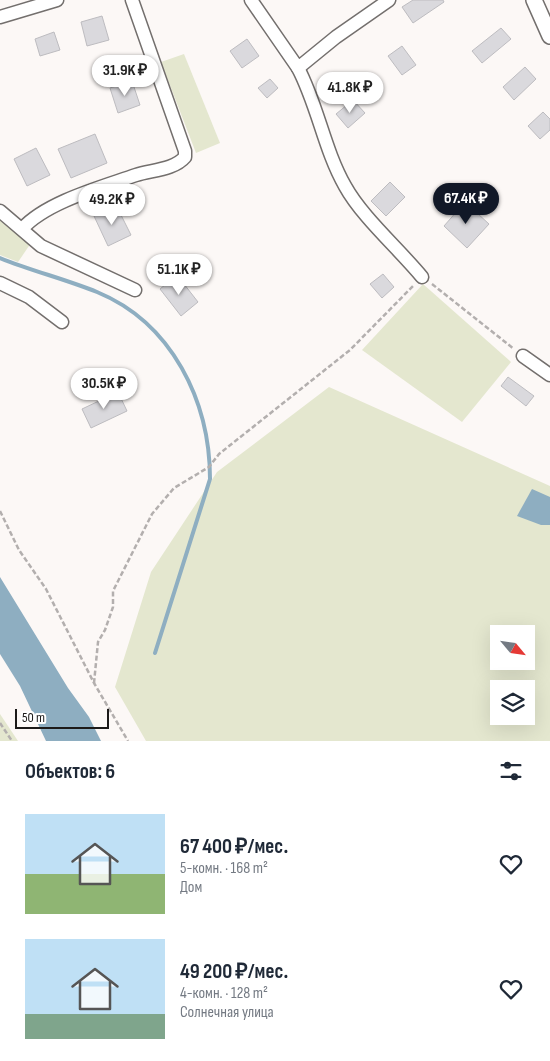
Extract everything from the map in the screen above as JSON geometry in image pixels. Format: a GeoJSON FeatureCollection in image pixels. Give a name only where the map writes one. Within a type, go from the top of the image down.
{"type":"FeatureCollection","features":[{"type":"Feature","properties":{"kind":"main road"},"geometry":{"type":"LineString","coordinates":[[534,0],[550,36]]}},
{"type":"Feature","properties":{"kind":"street"},"geometry":{"type":"LineString","coordinates":[[0,17],[57,0]]}},
{"type":"Feature","properties":{"kind":"street"},"geometry":{"type":"LineString","coordinates":[[22,229],[28,222],[58,204],[136,175],[173,165],[185,157],[185,151],[132,0]]}},
{"type":"Feature","properties":{"kind":"street"},"geometry":{"type":"LineString","coordinates":[[251,0],[298,68],[308,86],[324,140],[346,188],[422,277]]}},
{"type":"Feature","properties":{"kind":"street"},"geometry":{"type":"LineString","coordinates":[[298,68],[336,37],[389,0]]}},
{"type":"Feature","properties":{"kind":"street"},"geometry":{"type":"LineString","coordinates":[[0,211],[41,246],[103,273],[135,290]]}},
{"type":"Feature","properties":{"kind":"street"},"geometry":{"type":"LineString","coordinates":[[0,282],[29,296],[62,322]]}},
{"type":"Feature","properties":{"kind":"street"},"geometry":{"type":"LineString","coordinates":[[523,356],[550,375]]}},
{"type":"Feature","properties":{"kind":"path"},"geometry":{"type":"LineString","coordinates":[[94,682],[98,642],[105,630],[112,607],[113,591],[152,514],[174,488],[209,467],[219,454],[350,350],[422,277],[523,356]]}},
{"type":"Feature","properties":{"kind":"path"},"geometry":{"type":"LineString","coordinates":[[0,511],[18,550],[46,589],[94,682],[128,741]]}},
{"type":"Feature","properties":{"kind":"path"},"geometry":{"type":"LineString","coordinates":[[0,723],[12,741]]}},
{"type":"Feature","properties":{"kind":"green space"},"geometry":{"type":"Polygon","coordinates":[[[184,54],[220,143],[196,153],[161,62],[184,54]]]}},
{"type":"Feature","properties":{"kind":"green space"},"geometry":{"type":"Polygon","coordinates":[[[0,217],[31,243],[18,262],[0,255],[0,217]]]}},
{"type":"Feature","properties":{"kind":"green space"},"geometry":{"type":"Polygon","coordinates":[[[423,284],[511,362],[462,422],[362,350],[423,284]]]}},
{"type":"Feature","properties":{"kind":"green space"},"geometry":{"type":"Polygon","coordinates":[[[329,387],[550,486],[550,741],[146,741],[115,687],[151,572],[217,472],[329,387]]]}},
{"type":"Feature","properties":{"kind":"green space"},"geometry":{"type":"Polygon","coordinates":[[[0,714],[18,741],[0,741],[0,714]]]}},
{"type":"Feature","properties":{"kind":"water"},"geometry":{"type":"Polygon","coordinates":[[[532,489],[550,497],[550,525],[541,525],[517,516],[532,489]]]}},
{"type":"Feature","properties":{"kind":"water"},"geometry":{"type":"Polygon","coordinates":[[[0,577],[68,688],[89,717],[101,741],[46,741],[20,686],[0,654],[0,577]]]}},
{"type":"Feature","properties":{"kind":"building"},"geometry":{"type":"Polygon","coordinates":[[[413,0],[443,0],[444,2],[413,23],[402,7],[413,0]]]}},
{"type":"Feature","properties":{"kind":"building"},"geometry":{"type":"Polygon","coordinates":[[[102,16],[109,40],[87,46],[81,22],[102,16]]]}},
{"type":"Feature","properties":{"kind":"building"},"geometry":{"type":"Polygon","coordinates":[[[501,28],[511,39],[482,63],[472,51],[501,28]]]}},
{"type":"Feature","properties":{"kind":"building"},"geometry":{"type":"Polygon","coordinates":[[[54,32],[60,50],[40,56],[35,39],[54,32]]]}},
{"type":"Feature","properties":{"kind":"building"},"geometry":{"type":"Polygon","coordinates":[[[247,39],[259,56],[242,68],[230,51],[247,39]]]}},
{"type":"Feature","properties":{"kind":"building"},"geometry":{"type":"Polygon","coordinates":[[[402,46],[416,65],[402,75],[388,56],[402,46]]]}},
{"type":"Feature","properties":{"kind":"building"},"geometry":{"type":"Polygon","coordinates":[[[525,67],[536,79],[514,100],[503,87],[525,67]]]}},
{"type":"Feature","properties":{"kind":"building"},"geometry":{"type":"Polygon","coordinates":[[[270,79],[278,88],[267,98],[258,88],[270,79]]]}},
{"type":"Feature","properties":{"kind":"building"},"geometry":{"type":"Polygon","coordinates":[[[132,81],[140,105],[118,113],[110,88],[132,81]]]}},
{"type":"Feature","properties":{"kind":"building"},"geometry":{"type":"Polygon","coordinates":[[[353,100],[365,113],[348,128],[336,114],[353,100]]]}},
{"type":"Feature","properties":{"kind":"building"},"geometry":{"type":"Polygon","coordinates":[[[543,112],[550,119],[550,130],[540,139],[528,126],[543,112]]]}},
{"type":"Feature","properties":{"kind":"building"},"geometry":{"type":"Polygon","coordinates":[[[95,134],[107,163],[71,178],[58,149],[95,134]]]}},
{"type":"Feature","properties":{"kind":"building"},"geometry":{"type":"Polygon","coordinates":[[[36,148],[50,175],[27,186],[14,159],[36,148]]]}},
{"type":"Feature","properties":{"kind":"building"},"geometry":{"type":"Polygon","coordinates":[[[390,182],[405,197],[386,216],[371,201],[390,182]]]}},
{"type":"Feature","properties":{"kind":"building"},"geometry":{"type":"Polygon","coordinates":[[[465,202],[489,224],[467,248],[444,226],[465,202]]]}},
{"type":"Feature","properties":{"kind":"building"},"geometry":{"type":"Polygon","coordinates":[[[116,205],[131,235],[108,246],[94,216],[116,205]]]}},
{"type":"Feature","properties":{"kind":"building"},"geometry":{"type":"Polygon","coordinates":[[[383,274],[394,287],[382,298],[370,284],[383,274]]]}},
{"type":"Feature","properties":{"kind":"building"},"geometry":{"type":"Polygon","coordinates":[[[177,275],[198,302],[181,316],[160,289],[177,275]]]}},
{"type":"Feature","properties":{"kind":"building"},"geometry":{"type":"Polygon","coordinates":[[[508,377],[534,396],[526,406],[501,386],[508,377]]]}},
{"type":"Feature","properties":{"kind":"building"},"geometry":{"type":"Polygon","coordinates":[[[118,392],[127,411],[91,428],[82,409],[118,392]]]}},
{"type":"Feature","properties":{"kind":"waterway"},"geometry":{"type":"LineString","coordinates":[[0,258],[85,287],[123,306],[146,323],[166,344],[182,368],[194,394],[203,421],[210,479],[155,653]]}}]}
